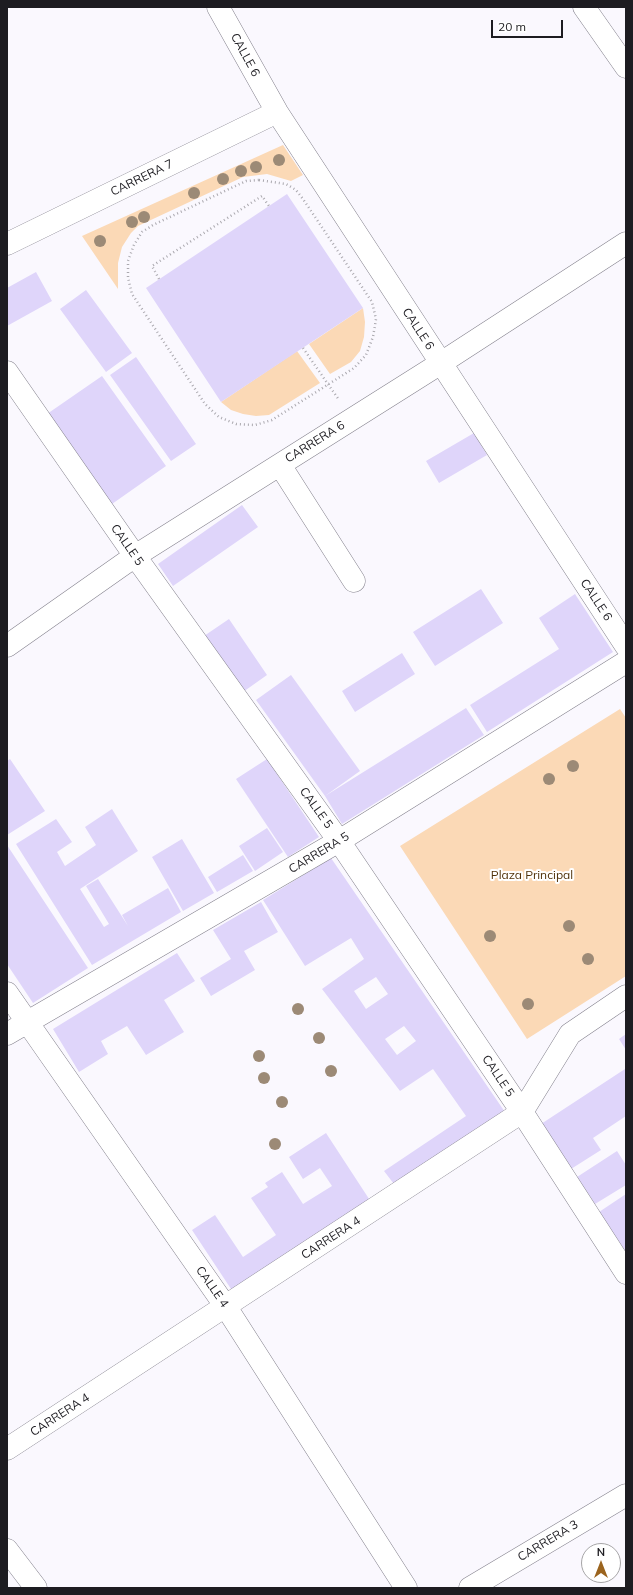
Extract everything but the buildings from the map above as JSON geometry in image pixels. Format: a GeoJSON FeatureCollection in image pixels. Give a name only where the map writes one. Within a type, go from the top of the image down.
{"type":"FeatureCollection","features":[{"type":"Feature","properties":{"kind":"street","name":"CALLE 6"},"geometry":{"type":"LineString","coordinates":[[218,7],[277,112],[626,646]]}},
{"type":"Feature","properties":{"kind":"street"},"geometry":{"type":"LineString","coordinates":[[584,7],[626,67]]}},
{"type":"Feature","properties":{"kind":"street","name":"CARRERA 7"},"geometry":{"type":"LineString","coordinates":[[7,244],[277,112]]}},
{"type":"Feature","properties":{"kind":"street","name":"CARRERA 6"},"geometry":{"type":"LineString","coordinates":[[7,646],[135,556],[441,363],[626,243]]}},
{"type":"Feature","properties":{"kind":"street","name":"CALLE 5"},"geometry":{"type":"LineString","coordinates":[[7,372],[135,556],[339,842],[522,1112],[626,1273]]}},
{"type":"Feature","properties":{"kind":"street"},"geometry":{"type":"LineString","coordinates":[[280,465],[354,580]]}},
{"type":"Feature","properties":{"kind":"street","name":"CARRERA 5"},"geometry":{"type":"LineString","coordinates":[[7,1034],[339,842],[626,662]]}},
{"type":"Feature","properties":{"kind":"street","name":"CALLE 4"},"geometry":{"type":"LineString","coordinates":[[7,993],[226,1307],[406,1588]]}},
{"type":"Feature","properties":{"kind":"street","name":"CARRERA 4"},"geometry":{"type":"LineString","coordinates":[[7,1449],[522,1112],[570,1034],[626,996]]}},
{"type":"Feature","properties":{"kind":"street","name":"CARRERA 3"},"geometry":{"type":"LineString","coordinates":[[470,1588],[626,1495]]}},
{"type":"Feature","properties":{"kind":"street"},"geometry":{"type":"LineString","coordinates":[[7,1550],[36,1588]]}},
{"type":"Feature","properties":{"kind":"path"},"geometry":{"type":"LineString","coordinates":[[246,181],[273,181],[286,184],[296,190],[372,302],[376,319],[373,337],[366,355],[354,368],[328,384],[272,420],[255,425],[236,424],[219,417],[205,404],[132,294],[128,278],[128,261],[134,245],[142,232],[153,225],[246,181]]}},
{"type":"Feature","properties":{"kind":"path"},"geometry":{"type":"LineString","coordinates":[[159,279],[152,266],[262,196],[269,206]]}},
{"type":"Feature","properties":{"kind":"path"},"geometry":{"type":"LineString","coordinates":[[303,348],[342,404]]}},
{"type":"Feature","properties":{"kind":"green space"},"geometry":{"type":"Polygon","coordinates":[[[283,145],[303,175],[291,181],[267,174],[243,177],[138,226],[131,233],[122,247],[118,263],[118,289],[82,236],[283,145]]]}},
{"type":"Feature","properties":{"kind":"green space"},"geometry":{"type":"Polygon","coordinates":[[[363,308],[365,322],[364,337],[360,351],[351,362],[330,374],[309,344],[363,308]]]}},
{"type":"Feature","properties":{"kind":"green space"},"geometry":{"type":"Polygon","coordinates":[[[297,351],[320,383],[269,415],[256,416],[243,414],[231,410],[221,402],[297,351]]]}},
{"type":"Feature","properties":{"kind":"green space","name":"Plaza Principal"},"geometry":{"type":"Polygon","coordinates":[[[620,709],[626,718],[626,976],[527,1039],[400,846],[620,709]]]}}]}
